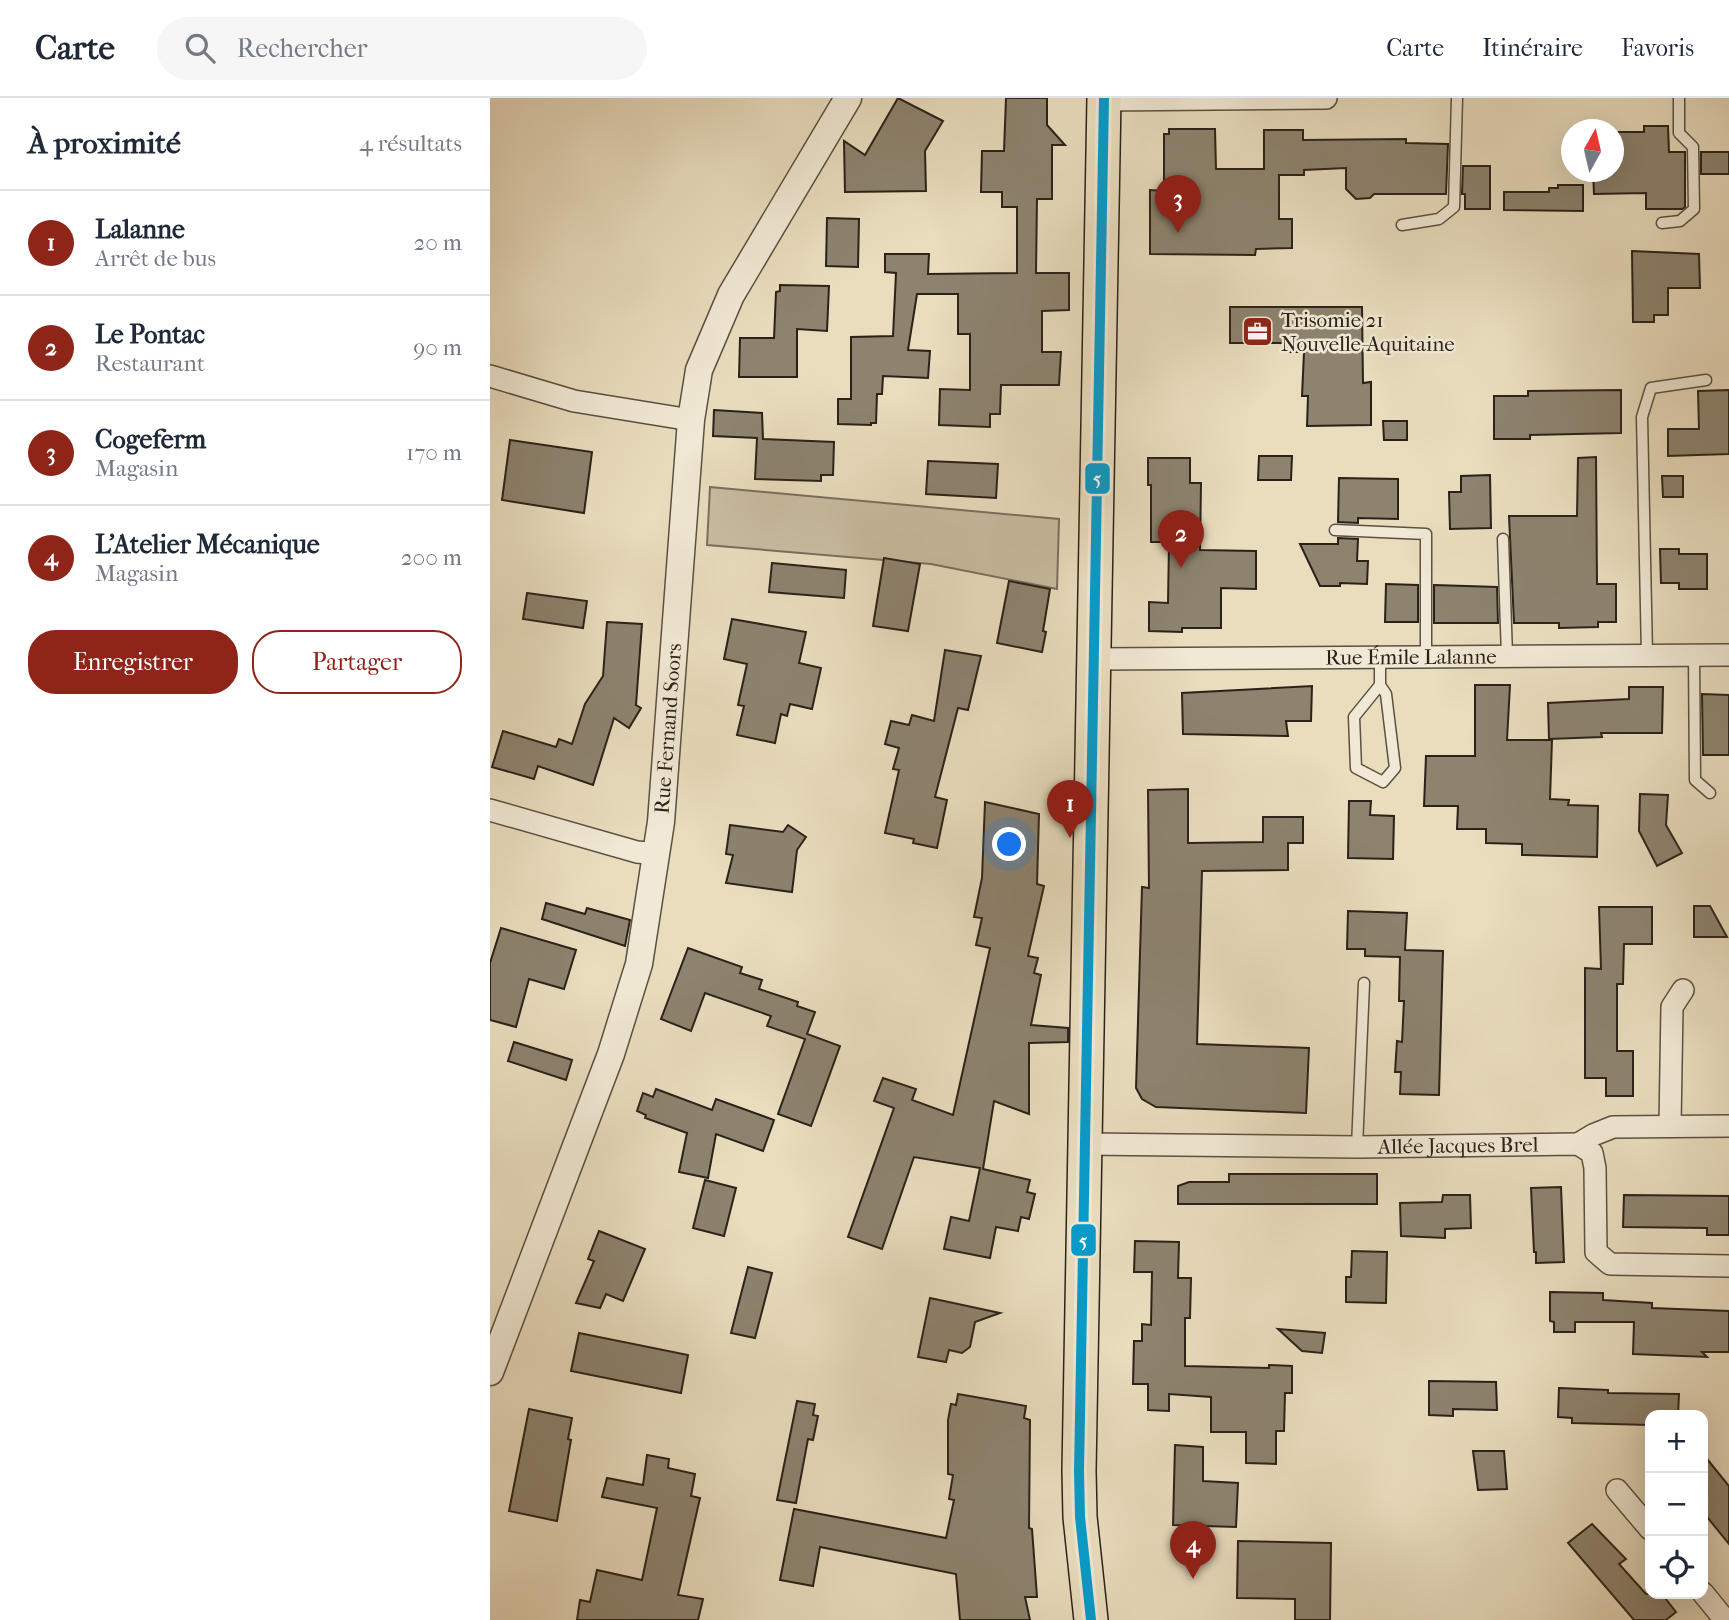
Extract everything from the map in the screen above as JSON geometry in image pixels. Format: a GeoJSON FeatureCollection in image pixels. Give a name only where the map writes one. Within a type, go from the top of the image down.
{"type":"FeatureCollection","features":[{"type":"Feature","properties":{"kind":"main road"},"geometry":{"type":"LineString","coordinates":[[1091,1620],[1080,1517],[1079,1471],[1104,99]]}},
{"type":"Feature","properties":{"kind":"street","name":"Rue Fernand Soors"},"geometry":{"type":"LineString","coordinates":[[492,1362],[606,1067],[629,1001],[646,931],[658,854],[691,420],[699,370],[731,295],[848,98]]}},
{"type":"Feature","properties":{"kind":"street"},"geometry":{"type":"LineString","coordinates":[[1104,99],[1326,98]]}},
{"type":"Feature","properties":{"kind":"street"},"geometry":{"type":"LineString","coordinates":[[490,376],[574,401],[691,420]]}},
{"type":"Feature","properties":{"kind":"street","name":"Rue Émile Lalanne"},"geometry":{"type":"LineString","coordinates":[[1094,659],[1729,654]]}},
{"type":"Feature","properties":{"kind":"street"},"geometry":{"type":"LineString","coordinates":[[490,810],[637,852],[658,854]]}},
{"type":"Feature","properties":{"kind":"street"},"geometry":{"type":"LineString","coordinates":[[1670,1125],[1672,1007],[1683,990]]}},
{"type":"Feature","properties":{"kind":"street"},"geometry":{"type":"LineString","coordinates":[[1729,1126],[1613,1126],[1578,1144],[1592,1153],[1595,1168],[1596,1252],[1610,1264],[1729,1266]]}},
{"type":"Feature","properties":{"kind":"street","name":"Allée Jacques Brel"},"geometry":{"type":"LineString","coordinates":[[1085,1144],[1357,1147],[1578,1144]]}},
{"type":"Feature","properties":{"kind":"street"},"geometry":{"type":"LineString","coordinates":[[1617,1490],[1645,1523]]}},
{"type":"Feature","properties":{"kind":"street"},"geometry":{"type":"LineString","coordinates":[[1708,1599],[1725,1620]]}},
{"type":"Feature","properties":{"kind":"lane"},"geometry":{"type":"LineString","coordinates":[[1402,225],[1439,219],[1454,207],[1457,98]]}},
{"type":"Feature","properties":{"kind":"lane"},"geometry":{"type":"LineString","coordinates":[[1662,223],[1680,221],[1694,209],[1693,148],[1679,133],[1679,98]]}},
{"type":"Feature","properties":{"kind":"lane"},"geometry":{"type":"LineString","coordinates":[[1647,655],[1642,417],[1650,388],[1706,380]]}},
{"type":"Feature","properties":{"kind":"lane"},"geometry":{"type":"LineString","coordinates":[[1335,530],[1426,534],[1426,657]]}},
{"type":"Feature","properties":{"kind":"lane"},"geometry":{"type":"LineString","coordinates":[[1503,540],[1507,656]]}},
{"type":"Feature","properties":{"kind":"lane"},"geometry":{"type":"LineString","coordinates":[[1694,655],[1695,780],[1710,793]]}},
{"type":"Feature","properties":{"kind":"lane"},"geometry":{"type":"LineString","coordinates":[[1380,657],[1380,685],[1386,694],[1395,768],[1383,782],[1356,768],[1354,717],[1380,685]]}},
{"type":"Feature","properties":{"kind":"lane"},"geometry":{"type":"LineString","coordinates":[[1357,1147],[1364,983]]}},
{"type":"Feature","properties":{"kind":"shaded area"},"geometry":{"type":"Polygon","coordinates":[[[710,487],[1059,519],[1057,589],[931,564],[707,545],[710,487]]]}},
{"type":"Feature","properties":{"kind":"building"},"geometry":{"type":"Polygon","coordinates":[[[898,98],[943,121],[925,151],[926,191],[845,192],[844,141],[865,155],[898,98]]]}},
{"type":"Feature","properties":{"kind":"building"},"geometry":{"type":"Polygon","coordinates":[[[1006,98],[1047,98],[1047,125],[1065,145],[1052,145],[1052,199],[1037,199],[1036,273],[1069,273],[1069,310],[1042,311],[1042,352],[1061,352],[1059,385],[1001,385],[1000,414],[990,414],[990,427],[939,425],[940,389],[970,390],[970,334],[958,334],[958,294],[917,294],[908,350],[930,351],[928,378],[883,376],[882,394],[877,394],[876,423],[838,424],[838,399],[851,399],[851,337],[893,336],[896,273],[885,272],[885,254],[929,254],[928,274],[1017,273],[1017,207],[1002,207],[1002,192],[981,192],[982,151],[1004,151],[1006,98]]]}},
{"type":"Feature","properties":{"kind":"building"},"geometry":{"type":"Polygon","coordinates":[[[1644,126],[1668,126],[1669,152],[1685,152],[1685,207],[1682,209],[1646,209],[1646,193],[1594,194],[1593,182],[1624,182],[1624,132],[1644,132],[1644,126]]]}},
{"type":"Feature","properties":{"kind":"building"},"geometry":{"type":"Polygon","coordinates":[[[1169,129],[1215,129],[1216,169],[1264,169],[1264,130],[1303,130],[1303,140],[1406,139],[1406,143],[1448,144],[1446,194],[1374,194],[1370,198],[1356,199],[1346,189],[1346,168],[1304,170],[1304,175],[1279,175],[1279,219],[1292,219],[1292,248],[1256,249],[1255,255],[1150,254],[1150,190],[1164,191],[1164,134],[1169,134],[1169,129]]]}},
{"type":"Feature","properties":{"kind":"building"},"geometry":{"type":"Polygon","coordinates":[[[1701,152],[1729,152],[1729,174],[1701,174],[1701,152]]]}},
{"type":"Feature","properties":{"kind":"building"},"geometry":{"type":"Polygon","coordinates":[[[1463,166],[1490,166],[1490,209],[1465,209],[1465,194],[1462,194],[1463,166]]]}},
{"type":"Feature","properties":{"kind":"building"},"geometry":{"type":"Polygon","coordinates":[[[1558,185],[1583,185],[1583,211],[1504,210],[1504,192],[1549,192],[1549,188],[1558,188],[1558,185]]]}},
{"type":"Feature","properties":{"kind":"building"},"geometry":{"type":"Polygon","coordinates":[[[827,218],[859,219],[858,267],[826,266],[827,218]]]}},
{"type":"Feature","properties":{"kind":"building"},"geometry":{"type":"Polygon","coordinates":[[[1632,251],[1699,254],[1700,288],[1668,288],[1668,315],[1654,315],[1654,322],[1633,322],[1632,251]]]}},
{"type":"Feature","properties":{"kind":"building"},"geometry":{"type":"Polygon","coordinates":[[[780,285],[829,286],[827,331],[797,329],[797,377],[739,377],[740,338],[774,338],[776,292],[780,291],[780,285]]]}},
{"type":"Feature","properties":{"kind":"building"},"geometry":{"type":"Polygon","coordinates":[[[1230,307],[1362,307],[1363,383],[1371,382],[1371,425],[1307,426],[1308,396],[1302,396],[1304,352],[1287,352],[1287,343],[1230,343],[1230,307]]]}},
{"type":"Feature","properties":{"kind":"building"},"geometry":{"type":"Polygon","coordinates":[[[1621,390],[1621,433],[1530,435],[1530,439],[1494,439],[1494,396],[1528,396],[1528,391],[1621,390]]]}},
{"type":"Feature","properties":{"kind":"building"},"geometry":{"type":"Polygon","coordinates":[[[1729,390],[1729,454],[1668,456],[1668,429],[1699,429],[1698,391],[1729,390]]]}},
{"type":"Feature","properties":{"kind":"building"},"geometry":{"type":"Polygon","coordinates":[[[714,410],[762,413],[763,439],[834,442],[833,475],[821,475],[821,481],[755,479],[757,438],[713,436],[714,410]]]}},
{"type":"Feature","properties":{"kind":"building"},"geometry":{"type":"Polygon","coordinates":[[[1383,421],[1407,421],[1407,440],[1384,440],[1383,421]]]}},
{"type":"Feature","properties":{"kind":"building"},"geometry":{"type":"Polygon","coordinates":[[[510,440],[592,452],[584,513],[502,500],[510,440]]]}},
{"type":"Feature","properties":{"kind":"building"},"geometry":{"type":"Polygon","coordinates":[[[1259,456],[1292,456],[1291,480],[1258,480],[1259,456]]]}},
{"type":"Feature","properties":{"kind":"building"},"geometry":{"type":"Polygon","coordinates":[[[1596,457],[1597,584],[1616,584],[1616,622],[1598,622],[1598,627],[1559,628],[1559,623],[1514,623],[1509,516],[1577,516],[1578,458],[1596,457]]]}},
{"type":"Feature","properties":{"kind":"building"},"geometry":{"type":"Polygon","coordinates":[[[1148,458],[1190,458],[1190,483],[1201,483],[1200,550],[1256,551],[1256,589],[1221,588],[1221,628],[1182,628],[1182,632],[1149,631],[1149,602],[1168,603],[1169,542],[1151,542],[1148,458]]]}},
{"type":"Feature","properties":{"kind":"building"},"geometry":{"type":"Polygon","coordinates":[[[928,461],[998,464],[996,498],[926,494],[928,461]]]}},
{"type":"Feature","properties":{"kind":"building"},"geometry":{"type":"Polygon","coordinates":[[[1490,475],[1491,528],[1450,529],[1449,492],[1461,492],[1461,476],[1490,475]]]}},
{"type":"Feature","properties":{"kind":"building"},"geometry":{"type":"Polygon","coordinates":[[[1662,476],[1683,476],[1683,497],[1663,497],[1662,476]]]}},
{"type":"Feature","properties":{"kind":"building"},"geometry":{"type":"Polygon","coordinates":[[[1339,478],[1398,479],[1398,519],[1358,518],[1358,523],[1338,522],[1339,478]]]}},
{"type":"Feature","properties":{"kind":"building"},"geometry":{"type":"Polygon","coordinates":[[[1338,538],[1358,539],[1357,561],[1368,561],[1367,584],[1340,583],[1340,586],[1320,586],[1300,544],[1338,544],[1338,538]]]}},
{"type":"Feature","properties":{"kind":"building"},"geometry":{"type":"Polygon","coordinates":[[[1660,549],[1679,549],[1679,554],[1707,554],[1707,589],[1679,589],[1679,583],[1661,583],[1660,549]]]}},
{"type":"Feature","properties":{"kind":"building"},"geometry":{"type":"Polygon","coordinates":[[[884,558],[920,564],[908,631],[873,626],[884,558]]]}},
{"type":"Feature","properties":{"kind":"building"},"geometry":{"type":"Polygon","coordinates":[[[772,563],[846,570],[844,598],[769,592],[772,563]]]}},
{"type":"Feature","properties":{"kind":"building"},"geometry":{"type":"Polygon","coordinates":[[[1009,581],[1050,589],[1042,652],[997,643],[1009,581]]]}},
{"type":"Feature","properties":{"kind":"building"},"geometry":{"type":"Polygon","coordinates":[[[1386,584],[1418,585],[1418,622],[1385,622],[1386,584]]]}},
{"type":"Feature","properties":{"kind":"building"},"geometry":{"type":"Polygon","coordinates":[[[1434,585],[1497,587],[1498,623],[1434,623],[1434,585]]]}},
{"type":"Feature","properties":{"kind":"building"},"geometry":{"type":"Polygon","coordinates":[[[527,593],[587,601],[583,628],[523,619],[527,593]]]}},
{"type":"Feature","properties":{"kind":"building"},"geometry":{"type":"Polygon","coordinates":[[[732,619],[806,632],[799,663],[821,668],[812,709],[790,704],[787,716],[781,714],[775,743],[737,735],[744,706],[738,705],[747,664],[724,659],[732,619]]]}},
{"type":"Feature","properties":{"kind":"building"},"geometry":{"type":"Polygon","coordinates":[[[607,622],[642,624],[636,705],[641,708],[629,728],[614,718],[593,785],[538,766],[534,779],[492,767],[503,731],[556,747],[559,739],[572,744],[585,704],[603,676],[607,622]]]}},
{"type":"Feature","properties":{"kind":"building"},"geometry":{"type":"Polygon","coordinates":[[[945,650],[981,656],[968,710],[958,708],[935,797],[947,800],[937,848],[913,843],[914,839],[885,833],[899,770],[893,769],[899,748],[885,744],[891,721],[909,725],[912,715],[934,721],[945,650]]]}},
{"type":"Feature","properties":{"kind":"building"},"geometry":{"type":"Polygon","coordinates":[[[1475,685],[1510,685],[1507,740],[1552,740],[1550,799],[1569,800],[1568,805],[1598,806],[1597,857],[1522,855],[1522,844],[1486,843],[1486,829],[1457,829],[1458,806],[1424,806],[1426,756],[1475,756],[1475,685]]]}},
{"type":"Feature","properties":{"kind":"building"},"geometry":{"type":"Polygon","coordinates":[[[1312,686],[1311,721],[1286,721],[1288,736],[1183,734],[1182,693],[1312,686]]]}},
{"type":"Feature","properties":{"kind":"building"},"geometry":{"type":"Polygon","coordinates":[[[1629,687],[1663,687],[1662,733],[1601,733],[1602,737],[1549,739],[1548,703],[1629,699],[1629,687]]]}},
{"type":"Feature","properties":{"kind":"building"},"geometry":{"type":"Polygon","coordinates":[[[1702,694],[1729,695],[1729,755],[1703,755],[1702,694]]]}},
{"type":"Feature","properties":{"kind":"building"},"geometry":{"type":"Polygon","coordinates":[[[1188,789],[1188,843],[1263,842],[1263,817],[1303,817],[1303,843],[1288,843],[1288,870],[1202,871],[1197,1044],[1309,1048],[1306,1113],[1156,1107],[1142,1099],[1136,1088],[1142,887],[1149,888],[1148,790],[1188,789]]]}},
{"type":"Feature","properties":{"kind":"building"},"geometry":{"type":"Polygon","coordinates":[[[1640,794],[1668,795],[1666,825],[1682,853],[1657,866],[1639,831],[1640,794]]]}},
{"type":"Feature","properties":{"kind":"building"},"geometry":{"type":"Polygon","coordinates":[[[1349,801],[1371,801],[1370,815],[1394,816],[1393,859],[1348,858],[1349,801]]]}},
{"type":"Feature","properties":{"kind":"building"},"geometry":{"type":"Polygon","coordinates":[[[985,802],[1039,814],[1037,884],[1044,886],[1028,956],[1038,958],[1034,973],[1041,975],[1031,1025],[1068,1028],[1068,1042],[1029,1043],[1029,1114],[994,1101],[983,1169],[1030,1180],[1027,1192],[1035,1194],[1029,1219],[1021,1217],[1018,1231],[996,1227],[990,1258],[944,1249],[951,1217],[969,1221],[980,1168],[914,1157],[882,1249],[848,1237],[894,1108],[874,1101],[883,1078],[916,1089],[912,1100],[953,1115],[990,948],[976,945],[982,918],[974,917],[982,878],[985,802]]]}},
{"type":"Feature","properties":{"kind":"building"},"geometry":{"type":"Polygon","coordinates":[[[730,825],[783,832],[788,825],[806,837],[797,850],[792,892],[726,883],[733,855],[726,854],[730,825]]]}},
{"type":"Feature","properties":{"kind":"building"},"geometry":{"type":"Polygon","coordinates":[[[546,903],[585,914],[587,908],[630,920],[625,946],[542,919],[546,903]]]}},
{"type":"Feature","properties":{"kind":"building"},"geometry":{"type":"Polygon","coordinates":[[[1694,906],[1710,906],[1727,937],[1694,937],[1694,906]]]}},
{"type":"Feature","properties":{"kind":"building"},"geometry":{"type":"Polygon","coordinates":[[[1599,907],[1652,907],[1652,944],[1624,944],[1623,984],[1617,984],[1617,1051],[1633,1051],[1633,1096],[1606,1096],[1606,1078],[1585,1078],[1585,968],[1601,969],[1599,907]]]}},
{"type":"Feature","properties":{"kind":"building"},"geometry":{"type":"Polygon","coordinates":[[[1348,911],[1407,913],[1405,950],[1443,951],[1439,1095],[1400,1094],[1401,1072],[1395,1072],[1397,1041],[1402,1042],[1404,1001],[1399,1001],[1400,957],[1365,956],[1365,949],[1347,949],[1348,911]]]}},
{"type":"Feature","properties":{"kind":"building"},"geometry":{"type":"Polygon","coordinates":[[[501,928],[576,950],[564,989],[529,979],[516,1027],[490,1020],[490,963],[501,928]]]}},
{"type":"Feature","properties":{"kind":"building"},"geometry":{"type":"Polygon","coordinates":[[[688,948],[742,967],[740,973],[762,980],[759,989],[798,1002],[797,1006],[815,1012],[807,1034],[840,1046],[811,1126],[778,1114],[805,1039],[767,1026],[771,1016],[705,993],[691,1031],[661,1019],[688,948]]]}},
{"type":"Feature","properties":{"kind":"building"},"geometry":{"type":"Polygon","coordinates":[[[514,1042],[572,1060],[566,1080],[508,1061],[514,1042]]]}},
{"type":"Feature","properties":{"kind":"building"},"geometry":{"type":"Polygon","coordinates":[[[656,1089],[712,1110],[716,1099],[774,1120],[763,1151],[716,1134],[708,1178],[679,1172],[687,1133],[645,1118],[646,1115],[637,1111],[643,1093],[653,1097],[656,1089]]]}},
{"type":"Feature","properties":{"kind":"building"},"geometry":{"type":"Polygon","coordinates":[[[1229,1174],[1377,1174],[1377,1204],[1178,1204],[1178,1186],[1189,1182],[1229,1182],[1229,1174]]]}},
{"type":"Feature","properties":{"kind":"building"},"geometry":{"type":"Polygon","coordinates":[[[705,1180],[736,1188],[724,1236],[693,1228],[705,1180]]]}},
{"type":"Feature","properties":{"kind":"building"},"geometry":{"type":"Polygon","coordinates":[[[1561,1187],[1564,1262],[1536,1263],[1531,1188],[1561,1187]]]}},
{"type":"Feature","properties":{"kind":"building"},"geometry":{"type":"Polygon","coordinates":[[[1443,1195],[1470,1195],[1471,1228],[1445,1229],[1445,1238],[1401,1236],[1400,1203],[1442,1202],[1443,1195]]]}},
{"type":"Feature","properties":{"kind":"building"},"geometry":{"type":"Polygon","coordinates":[[[1624,1195],[1729,1196],[1729,1235],[1707,1235],[1707,1228],[1623,1227],[1624,1195]]]}},
{"type":"Feature","properties":{"kind":"building"},"geometry":{"type":"Polygon","coordinates":[[[599,1231],[645,1249],[623,1301],[606,1294],[600,1308],[576,1303],[594,1261],[588,1259],[599,1231]]]}},
{"type":"Feature","properties":{"kind":"building"},"geometry":{"type":"Polygon","coordinates":[[[1135,1241],[1179,1242],[1178,1278],[1191,1278],[1190,1318],[1185,1318],[1185,1366],[1292,1366],[1292,1393],[1285,1393],[1284,1431],[1276,1431],[1276,1464],[1246,1463],[1246,1432],[1211,1432],[1211,1397],[1169,1394],[1169,1411],[1148,1410],[1148,1384],[1133,1384],[1134,1341],[1142,1341],[1142,1324],[1151,1325],[1152,1272],[1134,1272],[1135,1241]]]}},
{"type":"Feature","properties":{"kind":"building"},"geometry":{"type":"Polygon","coordinates":[[[1352,1251],[1387,1252],[1386,1303],[1346,1302],[1346,1277],[1351,1277],[1352,1251]]]}},
{"type":"Feature","properties":{"kind":"building"},"geometry":{"type":"Polygon","coordinates":[[[748,1267],[772,1273],[755,1338],[731,1333],[748,1267]]]}},
{"type":"Feature","properties":{"kind":"building"},"geometry":{"type":"Polygon","coordinates":[[[1550,1292],[1603,1293],[1603,1300],[1652,1303],[1652,1308],[1729,1311],[1729,1352],[1702,1352],[1707,1357],[1633,1354],[1634,1322],[1575,1322],[1575,1332],[1554,1332],[1554,1322],[1550,1321],[1550,1292]]]}},
{"type":"Feature","properties":{"kind":"building"},"geometry":{"type":"Polygon","coordinates":[[[930,1298],[1000,1313],[975,1322],[970,1347],[962,1353],[949,1350],[946,1362],[918,1357],[930,1298]]]}},
{"type":"Feature","properties":{"kind":"building"},"geometry":{"type":"Polygon","coordinates":[[[1278,1329],[1325,1333],[1322,1353],[1302,1351],[1278,1329]]]}},
{"type":"Feature","properties":{"kind":"building"},"geometry":{"type":"Polygon","coordinates":[[[579,1333],[688,1355],[681,1393],[571,1371],[579,1333]]]}},
{"type":"Feature","properties":{"kind":"building"},"geometry":{"type":"Polygon","coordinates":[[[1429,1381],[1496,1382],[1497,1410],[1453,1409],[1453,1416],[1429,1415],[1429,1381]]]}},
{"type":"Feature","properties":{"kind":"building"},"geometry":{"type":"Polygon","coordinates":[[[1559,1388],[1608,1390],[1608,1393],[1679,1394],[1678,1410],[1645,1410],[1645,1425],[1572,1423],[1572,1418],[1558,1417],[1559,1388]]]}},
{"type":"Feature","properties":{"kind":"building"},"geometry":{"type":"Polygon","coordinates":[[[958,1394],[1026,1406],[1024,1418],[1030,1420],[1029,1528],[1032,1529],[1037,1597],[1025,1597],[1030,1620],[960,1620],[956,1574],[820,1547],[813,1586],[780,1580],[794,1509],[946,1538],[954,1500],[949,1499],[953,1475],[948,1474],[948,1420],[951,1404],[956,1405],[958,1394]]]}},
{"type":"Feature","properties":{"kind":"building"},"geometry":{"type":"Polygon","coordinates":[[[797,1401],[815,1404],[813,1415],[818,1416],[813,1440],[808,1439],[796,1503],[777,1500],[797,1401]]]}},
{"type":"Feature","properties":{"kind":"building"},"geometry":{"type":"Polygon","coordinates":[[[529,1409],[572,1418],[568,1439],[571,1440],[557,1521],[509,1511],[529,1409]]]}},
{"type":"Feature","properties":{"kind":"building"},"geometry":{"type":"Polygon","coordinates":[[[1175,1445],[1203,1447],[1203,1481],[1238,1483],[1236,1527],[1173,1525],[1175,1445]]]}},
{"type":"Feature","properties":{"kind":"building"},"geometry":{"type":"Polygon","coordinates":[[[1473,1451],[1504,1451],[1507,1489],[1478,1490],[1473,1451]]]}},
{"type":"Feature","properties":{"kind":"building"},"geometry":{"type":"Polygon","coordinates":[[[647,1455],[669,1459],[668,1468],[695,1474],[691,1496],[700,1498],[678,1595],[703,1599],[698,1620],[577,1620],[580,1600],[590,1602],[597,1570],[642,1580],[657,1508],[602,1497],[607,1478],[643,1485],[647,1455]]]}},
{"type":"Feature","properties":{"kind":"building"},"geometry":{"type":"Polygon","coordinates":[[[1708,1460],[1729,1486],[1729,1544],[1708,1518],[1708,1460]]]}},
{"type":"Feature","properties":{"kind":"building"},"geometry":{"type":"Polygon","coordinates":[[[1592,1524],[1626,1559],[1619,1564],[1645,1593],[1645,1599],[1666,1599],[1676,1612],[1666,1620],[1634,1620],[1568,1543],[1592,1524]]]}},
{"type":"Feature","properties":{"kind":"building"},"geometry":{"type":"Polygon","coordinates":[[[1238,1541],[1331,1543],[1330,1620],[1295,1620],[1295,1599],[1237,1598],[1238,1541]]]}},
{"type":"Feature","properties":{"kind":"transit line","name":"5"},"geometry":{"type":"LineString","coordinates":[[1091,1620],[1080,1517],[1079,1471],[1104,98]]}},
{"type":"Feature","properties":{"kind":"place","name":"Cogeferm"},"geometry":{"type":"Point","coordinates":[1178,233]}},
{"type":"Feature","properties":{"kind":"place","name":"Trisomie 21 Nouvelle-Aquitaine"},"geometry":{"type":"Point","coordinates":[1258,332]}},
{"type":"Feature","properties":{"kind":"place","name":"Le Pontac"},"geometry":{"type":"Point","coordinates":[1181,568]}},
{"type":"Feature","properties":{"kind":"place","name":"Lalanne"},"geometry":{"type":"Point","coordinates":[1070,838]}},
{"type":"Feature","properties":{"kind":"place","name":"L'Atelier Mécanique"},"geometry":{"type":"Point","coordinates":[1193,1579]}}]}
